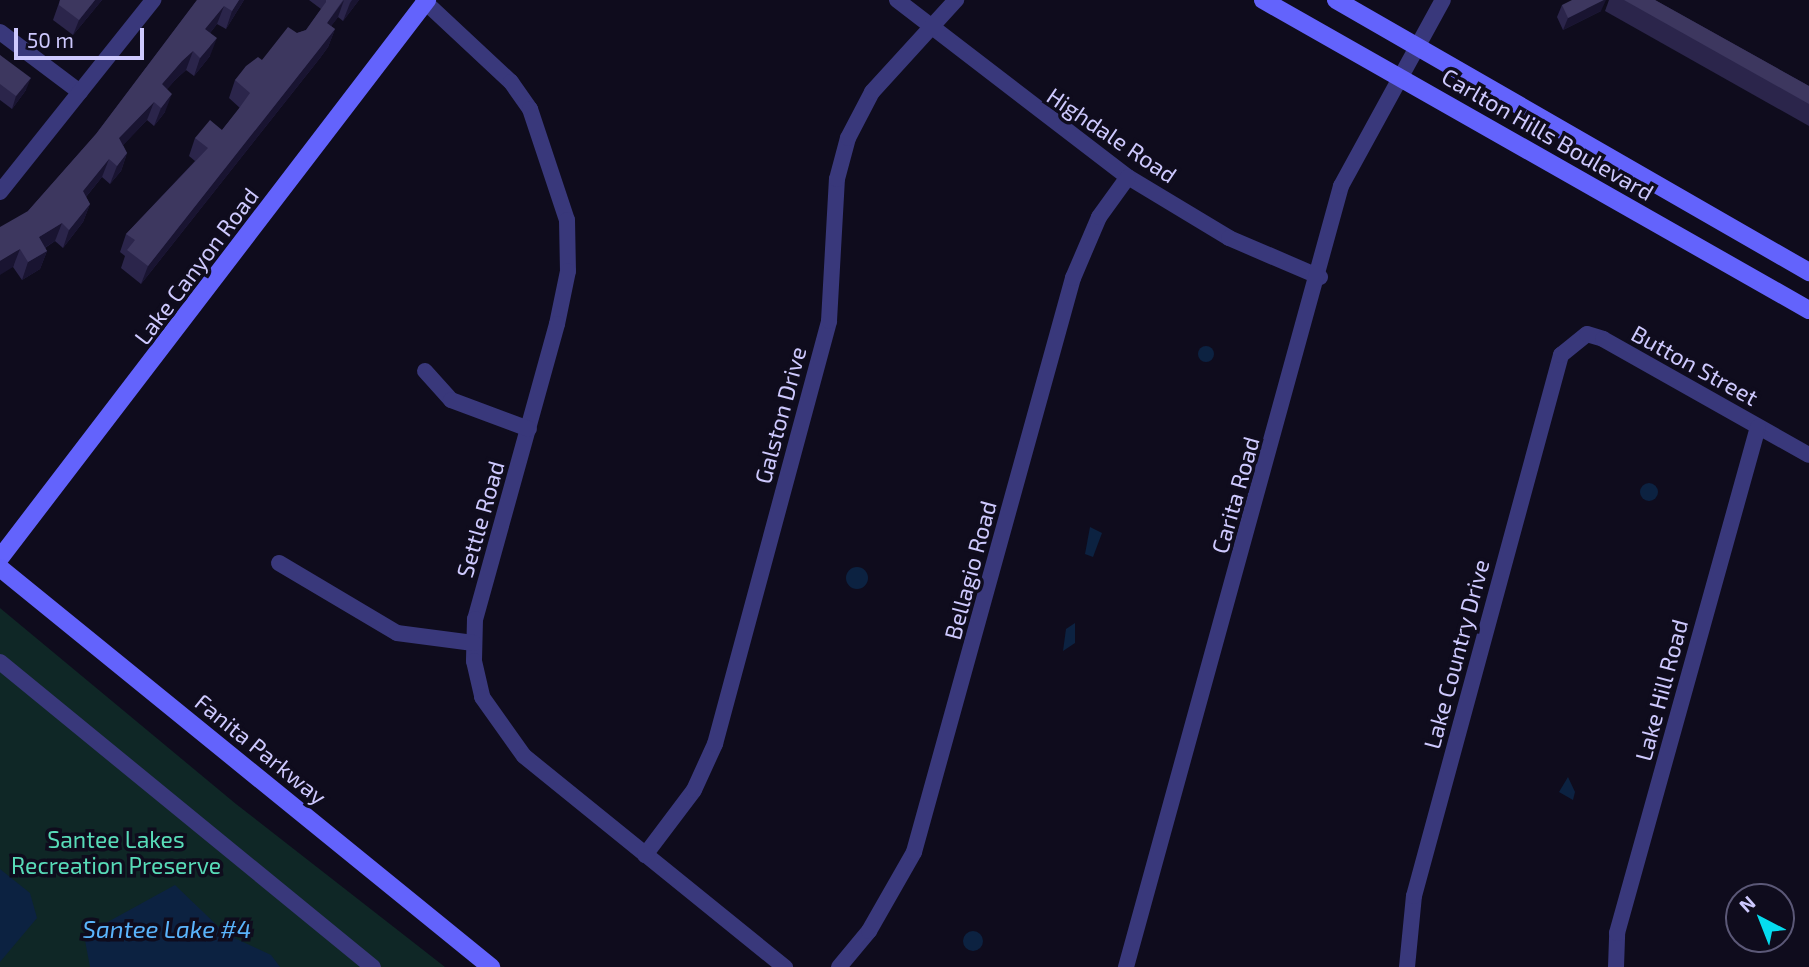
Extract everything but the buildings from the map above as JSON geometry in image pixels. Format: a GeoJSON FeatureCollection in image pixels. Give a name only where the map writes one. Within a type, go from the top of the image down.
{"type":"FeatureCollection","features":[{"type":"Feature","properties":{"kind":"street"},"geometry":{"type":"LineString","coordinates":[[0,192],[153,0]]}},
{"type":"Feature","properties":{"kind":"street","name":"Highdale Road"},"geometry":{"type":"LineString","coordinates":[[897,0],[1128,177],[1229,238],[1320,277]]}},
{"type":"Feature","properties":{"kind":"street","name":"Galston Drive"},"geometry":{"type":"LineString","coordinates":[[645,855],[694,790],[715,744],[829,321],[837,179],[848,138],[872,92],[956,0]]}},
{"type":"Feature","properties":{"kind":"street","name":"Carlton Hills Boulevard"},"geometry":{"type":"LineString","coordinates":[[1263,0],[1809,310]]}},
{"type":"Feature","properties":{"kind":"street","name":"Carlton Hills Boulevard"},"geometry":{"type":"LineString","coordinates":[[1336,0],[1809,272]]}},
{"type":"Feature","properties":{"kind":"street","name":"Carita Road"},"geometry":{"type":"LineString","coordinates":[[1126,967],[1320,277],[1341,186],[1443,0]]}},
{"type":"Feature","properties":{"kind":"street","name":"Settle Road"},"geometry":{"type":"LineString","coordinates":[[425,1],[512,82],[530,108],[561,186],[568,271],[472,643],[482,697],[511,743],[785,967]]}},
{"type":"Feature","properties":{"kind":"street","name":"Lake Canyon Road"},"geometry":{"type":"LineString","coordinates":[[0,558],[425,1]]}},
{"type":"Feature","properties":{"kind":"street"},"geometry":{"type":"LineString","coordinates":[[0,32],[80,92]]}},
{"type":"Feature","properties":{"kind":"street","name":"Bellagio Road"},"geometry":{"type":"LineString","coordinates":[[839,967],[869,931],[914,852],[1073,278],[1099,217],[1128,177]]}},
{"type":"Feature","properties":{"kind":"street","name":"Button Street"},"geometry":{"type":"LineString","coordinates":[[1561,355],[1587,334],[1603,339],[1809,455]]}},
{"type":"Feature","properties":{"kind":"street","name":"Lake Country Drive"},"geometry":{"type":"LineString","coordinates":[[1407,967],[1414,896],[1561,355]]}},
{"type":"Feature","properties":{"kind":"street"},"geometry":{"type":"LineString","coordinates":[[425,372],[451,400],[529,429]]}},
{"type":"Feature","properties":{"kind":"street","name":"Lake Hill Road"},"geometry":{"type":"LineString","coordinates":[[1616,967],[1618,933],[1758,426]]}},
{"type":"Feature","properties":{"kind":"street"},"geometry":{"type":"LineString","coordinates":[[279,563],[397,633],[472,643]]}},
{"type":"Feature","properties":{"kind":"street","name":"Fanita Parkway"},"geometry":{"type":"LineString","coordinates":[[0,568],[491,967]]}},
{"type":"Feature","properties":{"kind":"street"},"geometry":{"type":"LineString","coordinates":[[0,662],[373,967]]}},
{"type":"Feature","properties":{"kind":"green space","name":"Santee Lakes Recreation Preserve"},"geometry":{"type":"Polygon","coordinates":[[[0,608],[236,804],[445,967],[0,967],[0,608]]]}},
{"type":"Feature","properties":{"kind":"water"},"geometry":{"type":"Polygon","coordinates":[[[1203,346],[1209,346],[1214,354],[1212,360],[1203,362],[1198,357],[1198,351],[1203,346]]]}},
{"type":"Feature","properties":{"kind":"water"},"geometry":{"type":"Polygon","coordinates":[[[1649,483],[1655,486],[1658,492],[1655,498],[1649,501],[1643,498],[1640,492],[1643,486],[1649,483]]]}},
{"type":"Feature","properties":{"kind":"water"},"geometry":{"type":"Polygon","coordinates":[[[1090,527],[1102,533],[1093,557],[1085,554],[1090,527]]]}},
{"type":"Feature","properties":{"kind":"water"},"geometry":{"type":"Polygon","coordinates":[[[857,567],[865,570],[868,578],[865,586],[857,589],[849,586],[846,578],[849,570],[857,567]]]}},
{"type":"Feature","properties":{"kind":"water"},"geometry":{"type":"Polygon","coordinates":[[[1075,623],[1075,643],[1063,651],[1066,629],[1075,623]]]}},
{"type":"Feature","properties":{"kind":"water"},"geometry":{"type":"Polygon","coordinates":[[[1568,777],[1575,792],[1573,800],[1559,792],[1568,777]]]}},
{"type":"Feature","properties":{"kind":"water"},"geometry":{"type":"Polygon","coordinates":[[[0,869],[30,893],[37,918],[0,962],[0,869]]]}},
{"type":"Feature","properties":{"kind":"water","name":"Santee Lake #4"},"geometry":{"type":"Polygon","coordinates":[[[175,885],[226,934],[271,955],[280,967],[90,967],[84,935],[175,885]]]}},
{"type":"Feature","properties":{"kind":"water"},"geometry":{"type":"Polygon","coordinates":[[[973,931],[980,934],[983,941],[980,948],[973,951],[966,948],[963,941],[966,934],[973,931]]]}}]}
